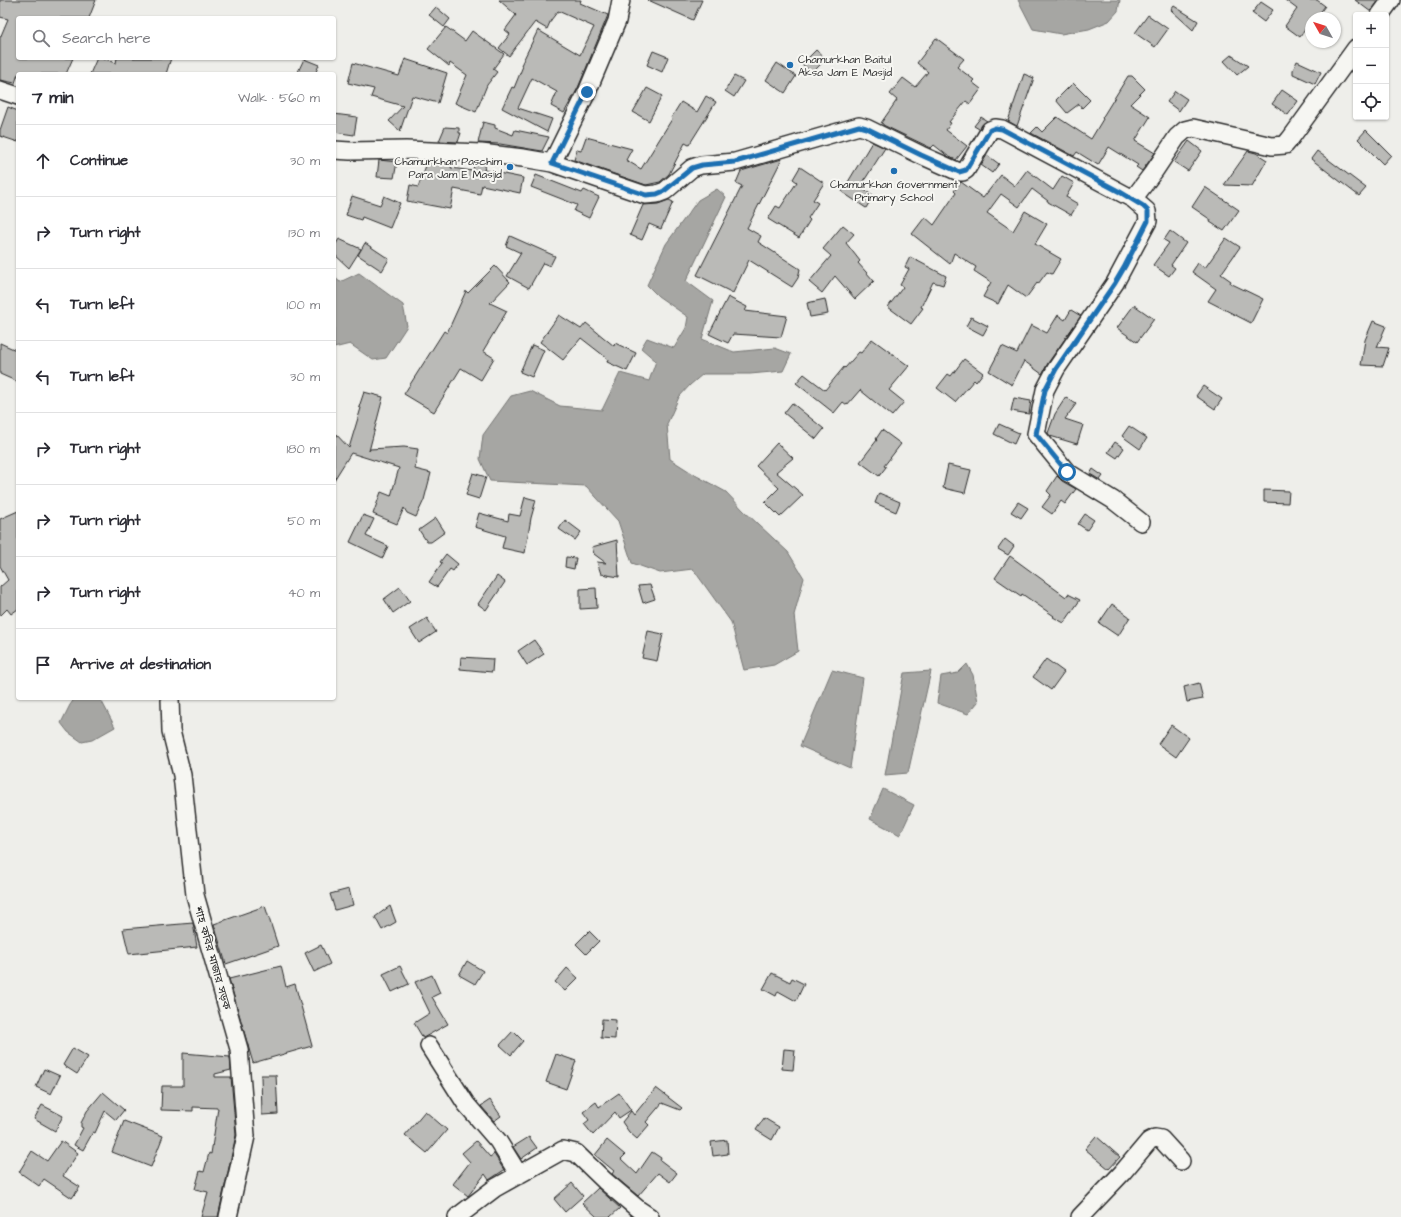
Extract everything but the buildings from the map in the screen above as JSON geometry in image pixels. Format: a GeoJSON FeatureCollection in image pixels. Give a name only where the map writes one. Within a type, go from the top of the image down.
{"type":"FeatureCollection","features":[{"type":"Feature","properties":{"kind":"street"},"geometry":{"type":"LineString","coordinates":[[552,163],[587,92],[617,21],[621,0]]}},
{"type":"Feature","properties":{"kind":"street"},"geometry":{"type":"LineString","coordinates":[[1382,12],[1391,0]]}},
{"type":"Feature","properties":{"kind":"street"},"geometry":{"type":"LineString","coordinates":[[1133,199],[1152,175],[1177,137],[1185,130],[1193,128],[1272,146],[1285,145],[1353,52]]}},
{"type":"Feature","properties":{"kind":"street"},"geometry":{"type":"LineString","coordinates":[[0,90],[16,95]]}},
{"type":"Feature","properties":{"kind":"street"},"geometry":{"type":"LineString","coordinates":[[336,150],[406,150],[481,153],[552,163],[646,195],[657,194],[664,191],[692,168],[702,165],[735,162],[859,126],[959,172],[966,170],[990,130],[995,128],[1002,129],[1133,199],[1148,211],[1148,221],[1115,283],[1056,369],[1045,390],[1036,434],[1067,472],[1113,500],[1141,522]]}},
{"type":"Feature","properties":{"kind":"street","name":"শাহ কবির মাজার সড়ক"},"geometry":{"type":"LineString","coordinates":[[170,700],[171,731],[182,775],[195,895],[239,1049],[246,1136],[228,1217]]}},
{"type":"Feature","properties":{"kind":"street"},"geometry":{"type":"LineString","coordinates":[[429,1046],[466,1104],[498,1141],[519,1175]]}},
{"type":"Feature","properties":{"kind":"street"},"geometry":{"type":"LineString","coordinates":[[1080,1217],[1149,1142],[1155,1138],[1161,1139],[1182,1161]]}},
{"type":"Feature","properties":{"kind":"street"},"geometry":{"type":"LineString","coordinates":[[457,1217],[495,1188],[563,1150],[576,1153],[605,1181],[638,1209],[650,1217]]}},
{"type":"Feature","properties":{"kind":"shaded area"},"geometry":{"type":"Polygon","coordinates":[[[1018,0],[1120,0],[1118,11],[1109,21],[1089,29],[1061,34],[1033,29],[1018,0]]]}},
{"type":"Feature","properties":{"kind":"shaded area"},"geometry":{"type":"Polygon","coordinates":[[[717,189],[726,197],[686,281],[713,301],[702,339],[734,352],[775,348],[791,354],[783,371],[750,374],[703,374],[690,385],[679,397],[667,424],[670,459],[726,492],[788,552],[804,578],[794,615],[798,651],[774,665],[744,670],[731,622],[693,569],[660,573],[632,563],[618,521],[586,486],[490,481],[480,459],[483,435],[511,396],[530,391],[560,406],[602,410],[620,373],[649,381],[656,361],[641,348],[647,338],[674,348],[686,328],[688,317],[658,296],[647,285],[666,244],[698,200],[717,189]]]}},
{"type":"Feature","properties":{"kind":"shaded area"},"geometry":{"type":"Polygon","coordinates":[[[359,273],[403,305],[407,326],[386,358],[373,360],[350,344],[336,348],[336,279],[340,282],[359,273]]]}},
{"type":"Feature","properties":{"kind":"shaded area"},"geometry":{"type":"Polygon","coordinates":[[[967,664],[973,675],[978,702],[968,714],[937,703],[941,676],[958,673],[967,664]]]}},
{"type":"Feature","properties":{"kind":"shaded area"},"geometry":{"type":"Polygon","coordinates":[[[832,670],[863,678],[850,768],[800,746],[832,670]]]}},
{"type":"Feature","properties":{"kind":"shaded area"},"geometry":{"type":"Polygon","coordinates":[[[931,671],[908,773],[885,775],[904,673],[931,671]]]}},
{"type":"Feature","properties":{"kind":"shaded area"},"geometry":{"type":"Polygon","coordinates":[[[74,700],[101,700],[115,727],[92,740],[82,742],[68,732],[61,723],[74,700]]]}},
{"type":"Feature","properties":{"kind":"shaded area"},"geometry":{"type":"Polygon","coordinates":[[[883,789],[914,805],[900,835],[870,819],[883,789]]]}},
{"type":"Feature","properties":{"kind":"place","name":"Chamurkhan Baitul Aksa Jam E Masjid"},"geometry":{"type":"Point","coordinates":[790,65]}},
{"type":"Feature","properties":{"kind":"place","name":"Chamurkhan Paschim Para Jam E Masjid"},"geometry":{"type":"Point","coordinates":[510,167]}},
{"type":"Feature","properties":{"kind":"place","name":"Chamurkhan Government Primary School"},"geometry":{"type":"Point","coordinates":[894,171]}},
{"type":"Feature","properties":{"kind":"route"},"geometry":{"type":"LineString","coordinates":[[587,92],[552,163],[646,195],[657,194],[664,191],[692,168],[702,165],[735,162],[851,127],[859,126],[959,172],[963,172],[966,170],[990,130],[995,128],[1002,129],[1133,199],[1143,206],[1148,211],[1148,221],[1125,266],[1056,369],[1045,390],[1036,434],[1067,472]]}}]}
